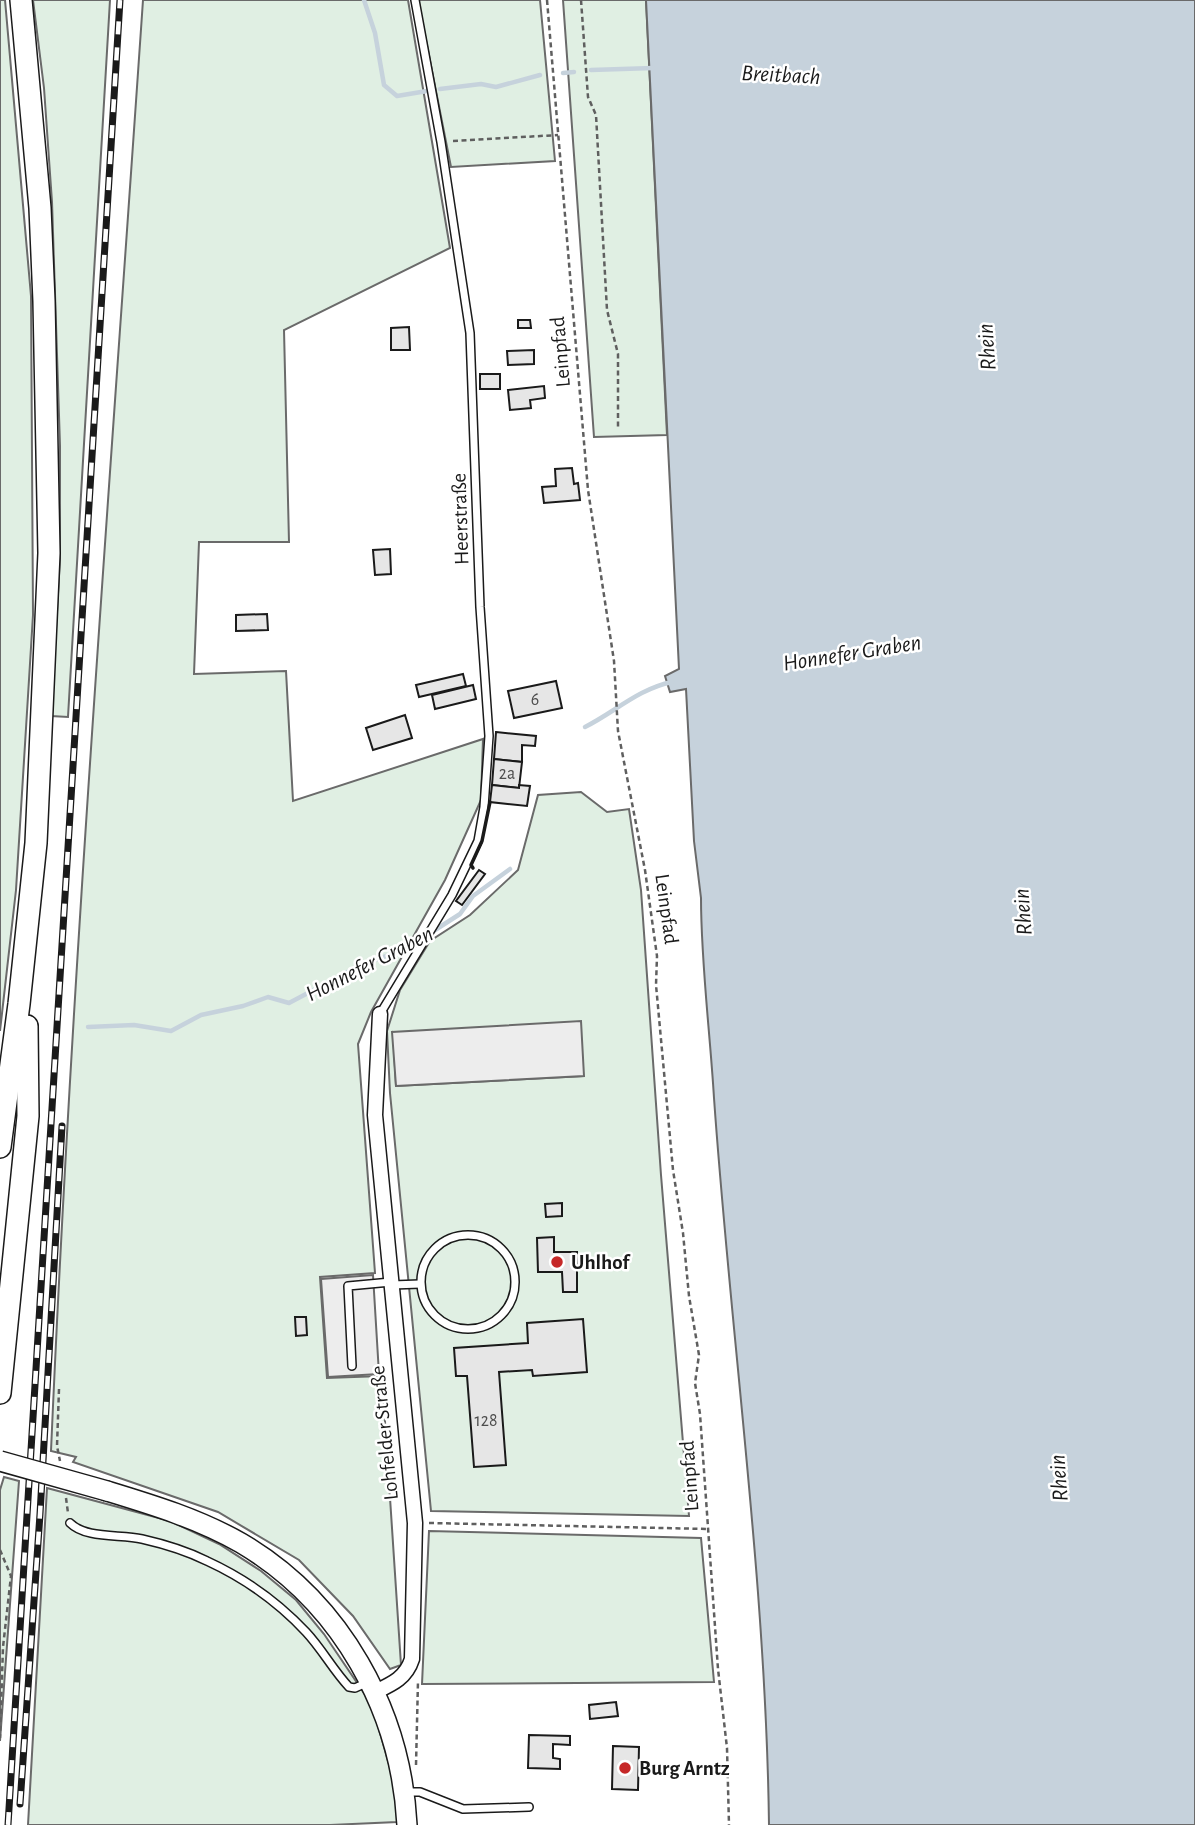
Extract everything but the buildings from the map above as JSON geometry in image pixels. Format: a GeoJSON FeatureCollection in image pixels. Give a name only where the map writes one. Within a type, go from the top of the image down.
{"type":"FeatureCollection","features":[{"type":"Feature","properties":{"kind":"main road"},"geometry":{"type":"LineString","coordinates":[[0,1147],[36,843],[49,552],[40,208],[21,0]]}},
{"type":"Feature","properties":{"kind":"main road"},"geometry":{"type":"LineString","coordinates":[[0,1393],[28,1116],[26,935]]}},
{"type":"Feature","properties":{"kind":"street","name":"Lohfelder Straße"},"geometry":{"type":"LineString","coordinates":[[380,1014],[375,1115],[415,1523],[412,1659]]}},
{"type":"Feature","properties":{"kind":"street"},"geometry":{"type":"LineString","coordinates":[[0,1461],[107,1491],[210,1527],[263,1558],[300,1587],[346,1641],[372,1687],[388,1723],[404,1792],[407,1825]]}},
{"type":"Feature","properties":{"kind":"street"},"geometry":{"type":"LineString","coordinates":[[372,1687],[398,1680],[412,1659]]}},
{"type":"Feature","properties":{"kind":"lane","name":"Heerstraße"},"geometry":{"type":"LineString","coordinates":[[380,1014],[452,895],[478,841],[484,807],[489,736],[480,607],[470,333],[441,142],[415,0]]}},
{"type":"Feature","properties":{"kind":"lane"},"geometry":{"type":"LineString","coordinates":[[468,1234],[483,1236],[497,1243],[514,1268],[516,1284],[512,1300],[497,1319],[476,1329],[459,1329],[444,1323],[432,1313],[423,1299],[420,1283],[425,1261],[439,1243],[453,1236],[468,1234]]}},
{"type":"Feature","properties":{"kind":"lane"},"geometry":{"type":"LineString","coordinates":[[352,1366],[348,1286],[420,1283]]}},
{"type":"Feature","properties":{"kind":"lane"},"geometry":{"type":"LineString","coordinates":[[70,1522],[82,1531],[127,1536],[163,1544],[225,1570],[264,1594],[286,1612],[306,1632],[349,1687],[372,1687]]}},
{"type":"Feature","properties":{"kind":"lane"},"geometry":{"type":"LineString","coordinates":[[404,1792],[420,1792],[469,1810],[529,1807]]}},
{"type":"Feature","properties":{"kind":"path","name":"Leinpfad"},"geometry":{"type":"LineString","coordinates":[[547,0],[588,490],[614,661],[617,717],[645,870],[657,956],[656,985],[673,1170],[699,1355],[695,1383],[700,1415],[718,1670],[727,1748],[729,1825]]}},
{"type":"Feature","properties":{"kind":"path"},"geometry":{"type":"LineString","coordinates":[[581,0],[588,97],[596,115],[607,310],[618,354],[618,426]]}},
{"type":"Feature","properties":{"kind":"path"},"geometry":{"type":"LineString","coordinates":[[441,142],[558,135]]}},
{"type":"Feature","properties":{"kind":"path"},"geometry":{"type":"LineString","coordinates":[[59,1389],[57,1446],[60,1460]]}},
{"type":"Feature","properties":{"kind":"path"},"geometry":{"type":"LineString","coordinates":[[415,1523],[709,1530]]}},
{"type":"Feature","properties":{"kind":"path"},"geometry":{"type":"LineString","coordinates":[[0,1550],[11,1576],[3,1647],[0,1738]]}},
{"type":"Feature","properties":{"kind":"path"},"geometry":{"type":"LineString","coordinates":[[412,1659],[419,1671],[416,1770]]}},
{"type":"Feature","properties":{"kind":"green space"},"geometry":{"type":"Polygon","coordinates":[[[0,0],[5,0],[31,296],[33,615],[16,890],[0,1031],[0,0]]]}},
{"type":"Feature","properties":{"kind":"green space"},"geometry":{"type":"Polygon","coordinates":[[[33,0],[110,0],[68,717],[51,716],[60,559],[60,446],[52,202],[44,88],[33,0]]]}},
{"type":"Feature","properties":{"kind":"green space"},"geometry":{"type":"Polygon","coordinates":[[[143,0],[408,0],[450,248],[284,330],[289,542],[199,542],[194,674],[286,671],[293,801],[483,739],[481,800],[445,880],[371,1012],[358,1044],[375,1273],[320,1277],[327,1378],[382,1376],[401,1665],[390,1669],[353,1616],[299,1560],[218,1512],[73,1462],[76,1457],[51,1451],[81,907],[143,0]]]}},
{"type":"Feature","properties":{"kind":"green space"},"geometry":{"type":"Polygon","coordinates":[[[418,0],[540,0],[555,161],[451,167],[418,0]]]}},
{"type":"Feature","properties":{"kind":"green space"},"geometry":{"type":"Polygon","coordinates":[[[563,0],[646,0],[667,435],[594,437],[563,0]]]}},
{"type":"Feature","properties":{"kind":"green space"},"geometry":{"type":"Polygon","coordinates":[[[581,792],[607,812],[629,809],[641,890],[689,1516],[431,1511],[390,1093],[387,1031],[400,990],[430,941],[470,915],[518,870],[538,795],[581,792]],[[393,1032],[396,1086],[584,1076],[393,1032]]]}},
{"type":"Feature","properties":{"kind":"green space"},"geometry":{"type":"Polygon","coordinates":[[[4,1477],[19,1481],[0,1741],[0,1490],[4,1477]]]}},
{"type":"Feature","properties":{"kind":"green space"},"geometry":{"type":"Polygon","coordinates":[[[47,1488],[170,1521],[219,1544],[261,1571],[296,1600],[324,1634],[372,1705],[396,1789],[397,1822],[330,1825],[28,1825],[47,1488]]]}},
{"type":"Feature","properties":{"kind":"green space"},"geometry":{"type":"Polygon","coordinates":[[[429,1531],[701,1538],[714,1682],[422,1684],[429,1531]]]}},
{"type":"Feature","properties":{"kind":"shaded area"},"geometry":{"type":"Polygon","coordinates":[[[581,1021],[584,1076],[396,1086],[392,1032],[581,1021]]]}},
{"type":"Feature","properties":{"kind":"shaded area"},"geometry":{"type":"Polygon","coordinates":[[[373,1275],[379,1374],[328,1377],[321,1279],[373,1275]]]}},
{"type":"Feature","properties":{"kind":"water","name":"Rhein"},"geometry":{"type":"Polygon","coordinates":[[[646,0],[1195,0],[1195,1825],[769,1825],[762,1643],[721,1189],[704,973],[701,898],[694,841],[686,689],[670,692],[665,676],[679,669],[646,0]]]}},
{"type":"Feature","properties":{"kind":"waterway","name":"Breitbach"},"geometry":{"type":"LineString","coordinates":[[364,0],[375,33],[384,85],[397,96],[427,91]]}},
{"type":"Feature","properties":{"kind":"waterway","name":"Breitbach"},"geometry":{"type":"LineString","coordinates":[[591,70],[653,68]]}},
{"type":"Feature","properties":{"kind":"waterway"},"geometry":{"type":"LineString","coordinates":[[563,73],[574,72]]}},
{"type":"Feature","properties":{"kind":"waterway","name":"Breitbach"},"geometry":{"type":"LineString","coordinates":[[440,89],[481,84],[496,87],[540,75]]}},
{"type":"Feature","properties":{"kind":"waterway","name":"Honnefer Graben"},"geometry":{"type":"LineString","coordinates":[[585,727],[637,695],[672,682]]}},
{"type":"Feature","properties":{"kind":"waterway","name":"Honnefer Graben"},"geometry":{"type":"LineString","coordinates":[[432,932],[460,914],[473,896],[510,869]]}},
{"type":"Feature","properties":{"kind":"waterway","name":"Honnefer Graben"},"geometry":{"type":"LineString","coordinates":[[88,1027],[134,1025],[171,1031],[201,1015],[243,1006],[268,997],[289,1003],[355,968],[409,947],[424,937]]}},
{"type":"Feature","properties":{"kind":"railway"},"geometry":{"type":"LineString","coordinates":[[8,1825],[120,0]]}},
{"type":"Feature","properties":{"kind":"railway"},"geometry":{"type":"LineString","coordinates":[[20,1804],[62,1126]]}},
{"type":"Feature","properties":{"kind":"wall"},"geometry":{"type":"LineString","coordinates":[[473,868],[471,865],[482,841],[490,802]]}},
{"type":"Feature","properties":{"kind":"place","name":"Uhlhof"},"geometry":{"type":"Point","coordinates":[557,1262]}},
{"type":"Feature","properties":{"kind":"place","name":"Burg Arntz"},"geometry":{"type":"Point","coordinates":[625,1768]}}]}
